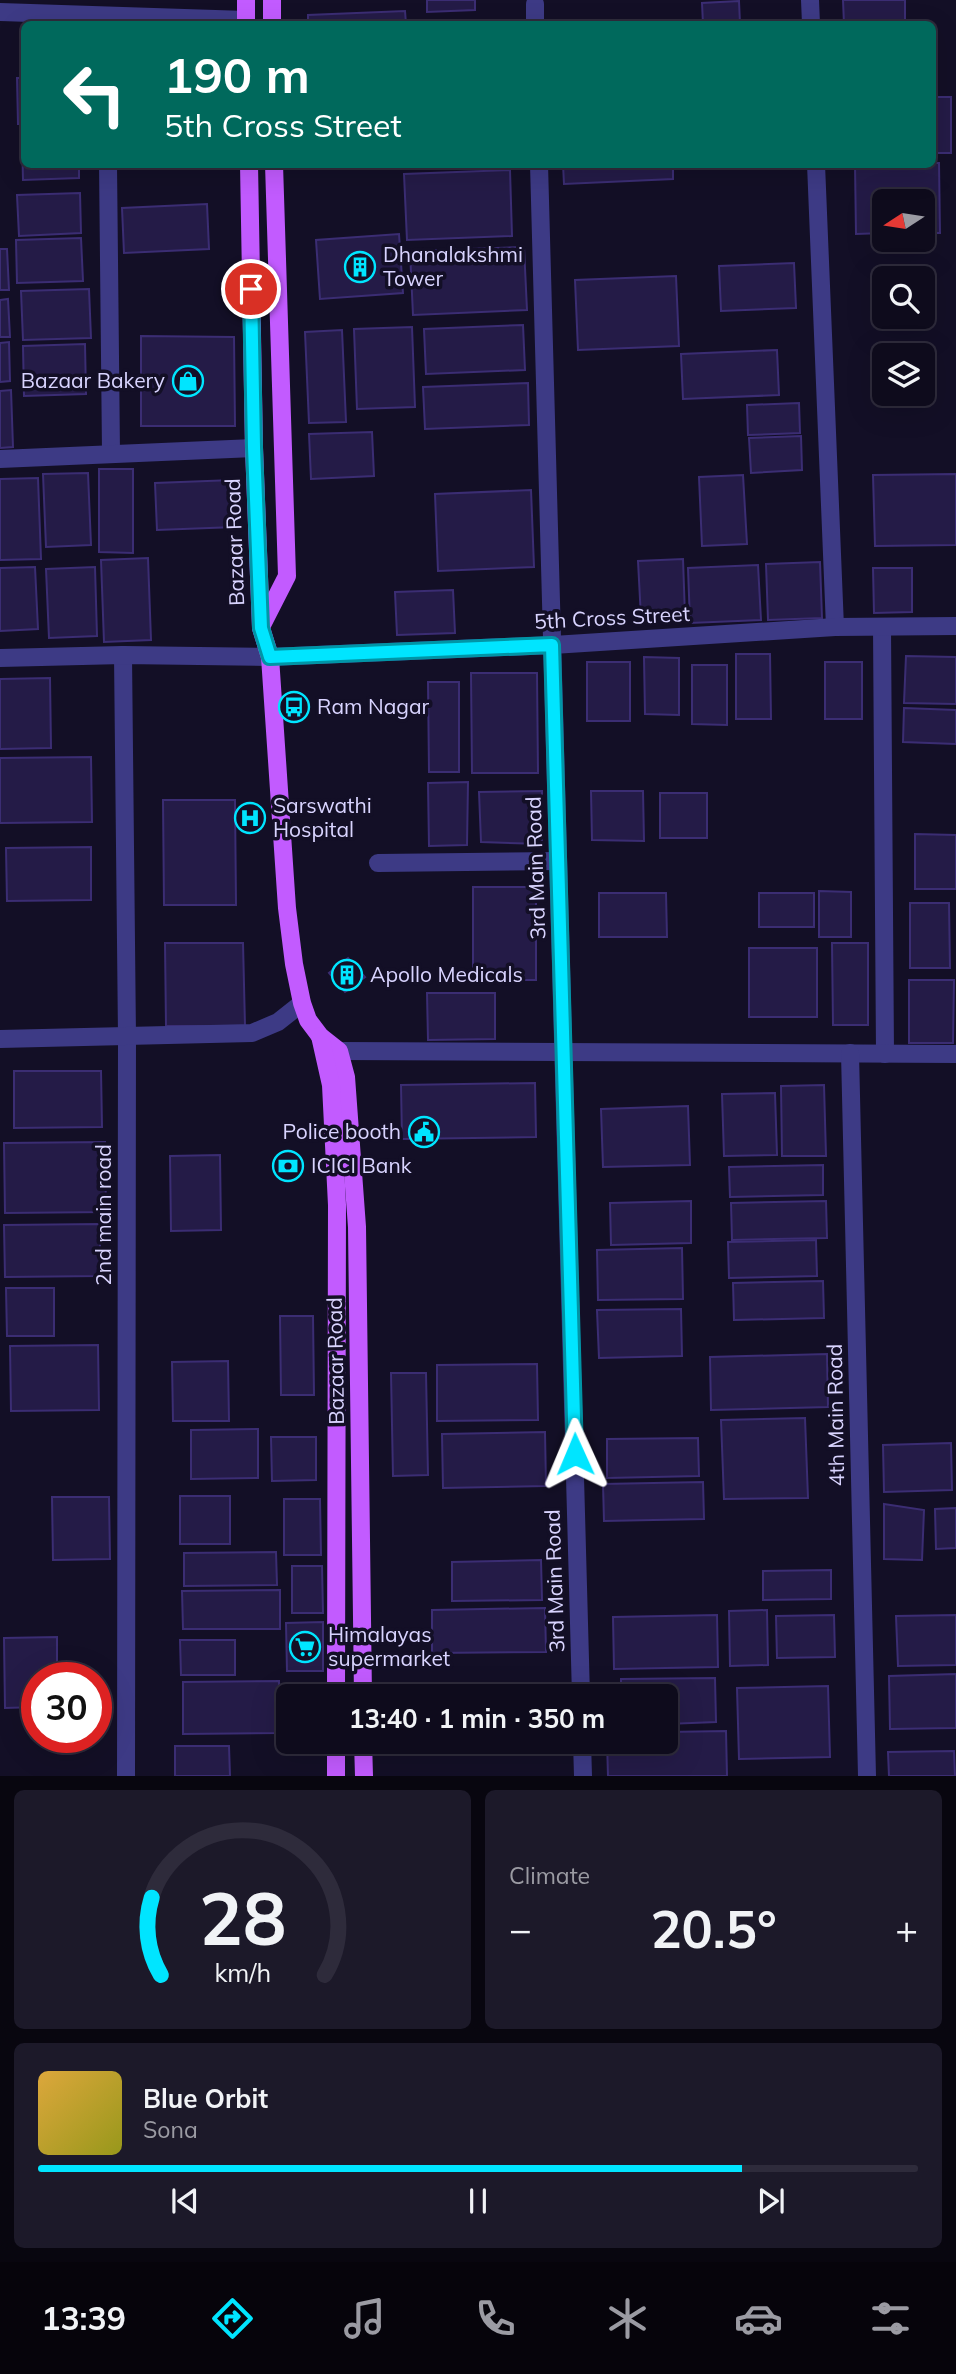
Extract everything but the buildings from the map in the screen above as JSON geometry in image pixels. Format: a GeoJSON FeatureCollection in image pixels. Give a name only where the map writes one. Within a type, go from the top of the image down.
{"type":"FeatureCollection","features":[{"type":"Feature","properties":{"kind":"main road"},"geometry":{"type":"LineString","coordinates":[[246,0],[246,21]]}},
{"type":"Feature","properties":{"kind":"main road"},"geometry":{"type":"LineString","coordinates":[[272,0],[272,21]]}},
{"type":"Feature","properties":{"kind":"main road","name":"Bazaar Road"},"geometry":{"type":"LineString","coordinates":[[249,168],[254,447],[261,628],[270,657],[287,908],[302,1003],[308,1020],[320,1036],[339,1051],[346,1077],[357,1227],[363,1684]]}},
{"type":"Feature","properties":{"kind":"main road"},"geometry":{"type":"LineString","coordinates":[[261,628],[287,576],[274,168]]}},
{"type":"Feature","properties":{"kind":"main road","name":"Bazaar Road"},"geometry":{"type":"LineString","coordinates":[[320,1036],[331,1085],[337,1205],[336,1684]]}},
{"type":"Feature","properties":{"kind":"main road"},"geometry":{"type":"LineString","coordinates":[[336,1754],[336,1776]]}},
{"type":"Feature","properties":{"kind":"main road"},"geometry":{"type":"LineString","coordinates":[[363,1754],[364,1776]]}},
{"type":"Feature","properties":{"kind":"street"},"geometry":{"type":"LineString","coordinates":[[810,0],[811,21]]}},
{"type":"Feature","properties":{"kind":"street"},"geometry":{"type":"LineString","coordinates":[[535,4],[535,21]]}},
{"type":"Feature","properties":{"kind":"street"},"geometry":{"type":"LineString","coordinates":[[0,12],[106,20],[176,21]]}},
{"type":"Feature","properties":{"kind":"street"},"geometry":{"type":"LineString","coordinates":[[108,168],[111,453]]}},
{"type":"Feature","properties":{"kind":"street","name":"3rd Main Road"},"geometry":{"type":"LineString","coordinates":[[539,168],[581,1684]]}},
{"type":"Feature","properties":{"kind":"street"},"geometry":{"type":"LineString","coordinates":[[816,168],[835,627]]}},
{"type":"Feature","properties":{"kind":"street"},"geometry":{"type":"LineString","coordinates":[[0,459],[254,447]]}},
{"type":"Feature","properties":{"kind":"street","name":"5th Cross Street"},"geometry":{"type":"LineString","coordinates":[[0,659],[123,655],[270,657],[552,645],[835,627],[956,626]]}},
{"type":"Feature","properties":{"kind":"street"},"geometry":{"type":"LineString","coordinates":[[882,628],[885,1054]]}},
{"type":"Feature","properties":{"kind":"street","name":"2nd main road"},"geometry":{"type":"LineString","coordinates":[[123,655],[127,1037],[126,1776]]}},
{"type":"Feature","properties":{"kind":"street"},"geometry":{"type":"LineString","coordinates":[[378,863],[558,861]]}},
{"type":"Feature","properties":{"kind":"street"},"geometry":{"type":"LineString","coordinates":[[0,1039],[252,1032],[278,1022],[302,1003]]}},
{"type":"Feature","properties":{"kind":"street"},"geometry":{"type":"LineString","coordinates":[[339,1051],[956,1054]]}},
{"type":"Feature","properties":{"kind":"street","name":"4th Main Road"},"geometry":{"type":"LineString","coordinates":[[850,1053],[867,1776]]}},
{"type":"Feature","properties":{"kind":"street"},"geometry":{"type":"LineString","coordinates":[[582,1754],[583,1776]]}},
{"type":"Feature","properties":{"kind":"place","name":"Dhanalakshmi Tower"},"geometry":{"type":"Point","coordinates":[360,267]}},
{"type":"Feature","properties":{"kind":"place","name":"Bazaar Bakery"},"geometry":{"type":"Point","coordinates":[188,381]}},
{"type":"Feature","properties":{"kind":"place","name":"Ram Nagar"},"geometry":{"type":"Point","coordinates":[294,707]}},
{"type":"Feature","properties":{"kind":"place","name":"Sarswathi Hospital"},"geometry":{"type":"Point","coordinates":[250,818]}},
{"type":"Feature","properties":{"kind":"place","name":"Apollo Medicals"},"geometry":{"type":"Point","coordinates":[347,975]}},
{"type":"Feature","properties":{"kind":"place","name":"Police booth"},"geometry":{"type":"Point","coordinates":[424,1132]}},
{"type":"Feature","properties":{"kind":"place","name":"ICICI Bank"},"geometry":{"type":"Point","coordinates":[288,1166]}},
{"type":"Feature","properties":{"kind":"place","name":"Himalayas supermarket"},"geometry":{"type":"Point","coordinates":[305,1647]}},
{"type":"Feature","properties":{"kind":"route"},"geometry":{"type":"LineString","coordinates":[[251,289],[261,628],[270,657],[552,645],[575,1454]]}}]}
